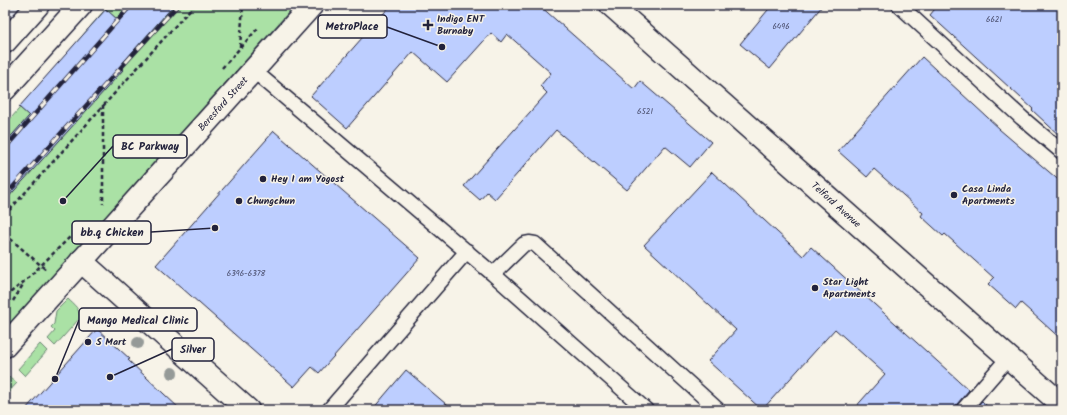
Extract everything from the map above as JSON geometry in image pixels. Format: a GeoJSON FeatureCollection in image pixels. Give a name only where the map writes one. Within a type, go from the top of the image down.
{"type":"FeatureCollection","features":[{"type":"Feature","properties":{"kind":"street"},"geometry":{"type":"LineString","coordinates":[[5,42],[38,5]]}},
{"type":"Feature","properties":{"kind":"street"},"geometry":{"type":"LineString","coordinates":[[5,89],[81,5]]}},
{"type":"Feature","properties":{"kind":"street","name":"Beresford Street"},"geometry":{"type":"LineString","coordinates":[[5,346],[312,5]]}},
{"type":"Feature","properties":{"kind":"street","name":"Telford Avenue"},"geometry":{"type":"LineString","coordinates":[[611,5],[1062,406]]}},
{"type":"Feature","properties":{"kind":"street"},"geometry":{"type":"LineString","coordinates":[[81,261],[248,410]]}},
{"type":"Feature","properties":{"kind":"lane"},"geometry":{"type":"LineString","coordinates":[[899,5],[1022,118],[1062,152]]}},
{"type":"Feature","properties":{"kind":"lane"},"geometry":{"type":"LineString","coordinates":[[253,70],[467,251],[646,410]]}},
{"type":"Feature","properties":{"kind":"lane"},"geometry":{"type":"LineString","coordinates":[[493,274],[524,244],[535,244],[718,410]]}},
{"type":"Feature","properties":{"kind":"lane"},"geometry":{"type":"LineString","coordinates":[[329,410],[467,251]]}},
{"type":"Feature","properties":{"kind":"lane"},"geometry":{"type":"LineString","coordinates":[[963,410],[1008,358]]}},
{"type":"Feature","properties":{"kind":"path"},"geometry":{"type":"LineString","coordinates":[[5,215],[194,5]]}},
{"type":"Feature","properties":{"kind":"path"},"geometry":{"type":"LineString","coordinates":[[240,47],[243,5]]}},
{"type":"Feature","properties":{"kind":"path"},"geometry":{"type":"LineString","coordinates":[[103,106],[103,204],[118,221]]}},
{"type":"Feature","properties":{"kind":"path"},"geometry":{"type":"LineString","coordinates":[[5,234],[47,271]]}},
{"type":"Feature","properties":{"kind":"path"},"geometry":{"type":"LineString","coordinates":[[9,307],[26,280]]}},
{"type":"Feature","properties":{"kind":"shaded area"},"geometry":{"type":"Polygon","coordinates":[[[5,5],[24,5],[5,27],[5,5]]]}},
{"type":"Feature","properties":{"kind":"green space"},"geometry":{"type":"Polygon","coordinates":[[[109,5],[295,5],[5,329],[5,125],[109,5]]]}},
{"type":"Feature","properties":{"kind":"green space"},"geometry":{"type":"Polygon","coordinates":[[[68,299],[78,310],[79,319],[55,346],[48,339],[55,331],[51,327],[54,324],[56,311],[68,299]]]}},
{"type":"Feature","properties":{"kind":"green space"},"geometry":{"type":"Polygon","coordinates":[[[40,344],[47,351],[25,376],[18,369],[40,344]]]}},
{"type":"Feature","properties":{"kind":"green space"},"geometry":{"type":"Polygon","coordinates":[[[10,377],[17,383],[5,396],[5,382],[10,377]]]}},
{"type":"Feature","properties":{"kind":"building"},"geometry":{"type":"Polygon","coordinates":[[[134,5],[174,5],[119,67],[123,70],[5,201],[5,143],[29,116],[19,107],[106,9],[119,21],[134,5]]]}},
{"type":"Feature","properties":{"kind":"building"},"geometry":{"type":"Polygon","coordinates":[[[391,5],[539,5],[634,89],[640,81],[711,142],[690,167],[665,146],[627,190],[556,130],[495,199],[487,192],[480,200],[464,186],[547,93],[540,86],[551,73],[507,34],[501,42],[491,33],[447,82],[413,52],[347,128],[311,96],[391,5]]]}},
{"type":"Feature","properties":{"kind":"building"},"geometry":{"type":"Polygon","coordinates":[[[772,5],[823,5],[770,69],[740,44],[772,5]]]}},
{"type":"Feature","properties":{"kind":"building"},"geometry":{"type":"Polygon","coordinates":[[[938,5],[1062,5],[1062,138],[1032,110],[1033,109],[930,15],[938,5]]]}},
{"type":"Feature","properties":{"kind":"building"},"geometry":{"type":"Polygon","coordinates":[[[922,57],[999,129],[1062,183],[1062,340],[1021,303],[1016,309],[988,284],[994,278],[945,234],[943,236],[921,216],[923,213],[874,169],[867,177],[838,151],[922,57]]]}},
{"type":"Feature","properties":{"kind":"building"},"geometry":{"type":"Polygon","coordinates":[[[274,131],[420,258],[319,373],[312,367],[294,387],[156,265],[274,131]]]}},
{"type":"Feature","properties":{"kind":"building"},"geometry":{"type":"Polygon","coordinates":[[[712,172],[803,256],[811,247],[969,390],[957,404],[955,410],[853,410],[885,374],[835,329],[762,410],[708,361],[736,330],[644,245],[712,172]]]}},
{"type":"Feature","properties":{"kind":"building"},"geometry":{"type":"Polygon","coordinates":[[[97,329],[130,359],[128,360],[181,410],[25,410],[97,329]]]}},
{"type":"Feature","properties":{"kind":"building"},"geometry":{"type":"Polygon","coordinates":[[[406,370],[453,410],[372,410],[406,370]]]}},
{"type":"Feature","properties":{"kind":"building"},"geometry":{"type":"Polygon","coordinates":[[[982,401],[991,410],[974,410],[982,401]]]}},
{"type":"Feature","properties":{"kind":"railway"},"geometry":{"type":"LineString","coordinates":[[5,148],[131,5]]}},
{"type":"Feature","properties":{"kind":"railway"},"geometry":{"type":"LineString","coordinates":[[5,196],[178,5]]}},
{"type":"Feature","properties":{"kind":"place","name":"Indigo ENT Burnaby"},"geometry":{"type":"Point","coordinates":[428,25]}},
{"type":"Feature","properties":{"kind":"place","name":"MetroPlace"},"geometry":{"type":"Point","coordinates":[442,47]}},
{"type":"Feature","properties":{"kind":"place","name":"Hey I am Yogost"},"geometry":{"type":"Point","coordinates":[263,179]}},
{"type":"Feature","properties":{"kind":"place","name":"Casa Linda Apartments"},"geometry":{"type":"Point","coordinates":[954,195]}},
{"type":"Feature","properties":{"kind":"place","name":"BC Parkway"},"geometry":{"type":"Point","coordinates":[63,201]}},
{"type":"Feature","properties":{"kind":"place","name":"Chungchun"},"geometry":{"type":"Point","coordinates":[239,201]}},
{"type":"Feature","properties":{"kind":"place","name":"bb.q Chicken"},"geometry":{"type":"Point","coordinates":[215,228]}},
{"type":"Feature","properties":{"kind":"place","name":"Star Light Apartments"},"geometry":{"type":"Point","coordinates":[815,288]}},
{"type":"Feature","properties":{"kind":"place","name":"S Mart"},"geometry":{"type":"Point","coordinates":[88,342]}},
{"type":"Feature","properties":{"kind":"place","name":"Silver"},"geometry":{"type":"Point","coordinates":[110,377]}},
{"type":"Feature","properties":{"kind":"place","name":"Mango Medical Clinic"},"geometry":{"type":"Point","coordinates":[55,379]}}]}
